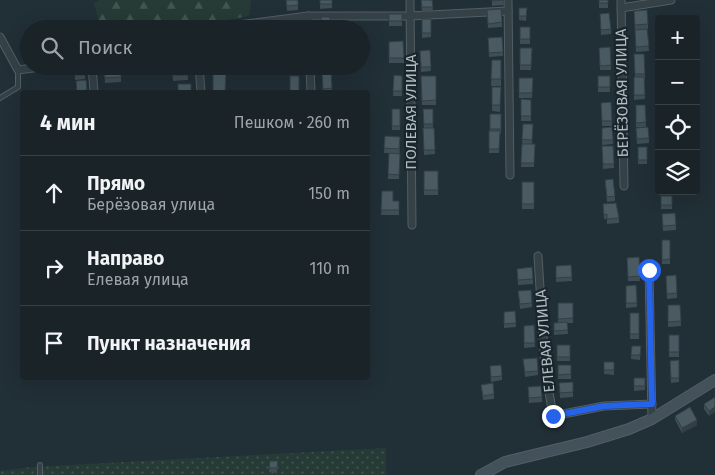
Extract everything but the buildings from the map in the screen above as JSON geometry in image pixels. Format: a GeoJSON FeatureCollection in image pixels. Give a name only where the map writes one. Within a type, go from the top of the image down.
{"type":"FeatureCollection","features":[{"type":"Feature","properties":{"kind":"street","name":"ПОЛЕВАЯ УЛИЦА"},"geometry":{"type":"LineString","coordinates":[[410,0],[412,225]]}},
{"type":"Feature","properties":{"kind":"street"},"geometry":{"type":"LineString","coordinates":[[508,0],[510,175]]}},
{"type":"Feature","properties":{"kind":"street","name":"БЕРЁЗОВАЯ УЛИЦА"},"geometry":{"type":"LineString","coordinates":[[621,0],[624,186]]}},
{"type":"Feature","properties":{"kind":"street"},"geometry":{"type":"LineString","coordinates":[[621,8],[671,0]]}},
{"type":"Feature","properties":{"kind":"street"},"geometry":{"type":"LineString","coordinates":[[277,20],[308,16],[410,16],[508,11]]}},
{"type":"Feature","properties":{"kind":"street"},"geometry":{"type":"LineString","coordinates":[[0,38],[18,70]]}},
{"type":"Feature","properties":{"kind":"street"},"geometry":{"type":"LineString","coordinates":[[93,75],[94,90]]}},
{"type":"Feature","properties":{"kind":"street"},"geometry":{"type":"LineString","coordinates":[[200,75],[201,90]]}},
{"type":"Feature","properties":{"kind":"street"},"geometry":{"type":"LineString","coordinates":[[310,75],[311,90]]}},
{"type":"Feature","properties":{"kind":"street","name":"ЕЛЕВАЯ УЛИЦА"},"geometry":{"type":"LineString","coordinates":[[538,256],[545,368],[553,416],[604,406],[652,404]]}},
{"type":"Feature","properties":{"kind":"street"},"geometry":{"type":"LineString","coordinates":[[649,270],[652,419]]}},
{"type":"Feature","properties":{"kind":"street"},"geometry":{"type":"LineString","coordinates":[[481,475],[505,462],[587,442],[629,429],[652,419],[715,380]]}},
{"type":"Feature","properties":{"kind":"lane"},"geometry":{"type":"LineString","coordinates":[[0,98],[18,87],[18,70]]}},
{"type":"Feature","properties":{"kind":"lane"},"geometry":{"type":"LineString","coordinates":[[40,465],[40,475]]}},
{"type":"Feature","properties":{"kind":"green space"},"geometry":{"type":"Polygon","coordinates":[[[100,0],[251,0],[249,16],[227,20],[99,20],[94,3],[100,0]]]}},
{"type":"Feature","properties":{"kind":"green space"},"geometry":{"type":"Polygon","coordinates":[[[386,448],[386,475],[0,475],[0,471],[32,467],[386,448]]]}},
{"type":"Feature","properties":{"kind":"route"},"geometry":{"type":"LineString","coordinates":[[553,416],[604,406],[652,404],[649,270]]}}]}
